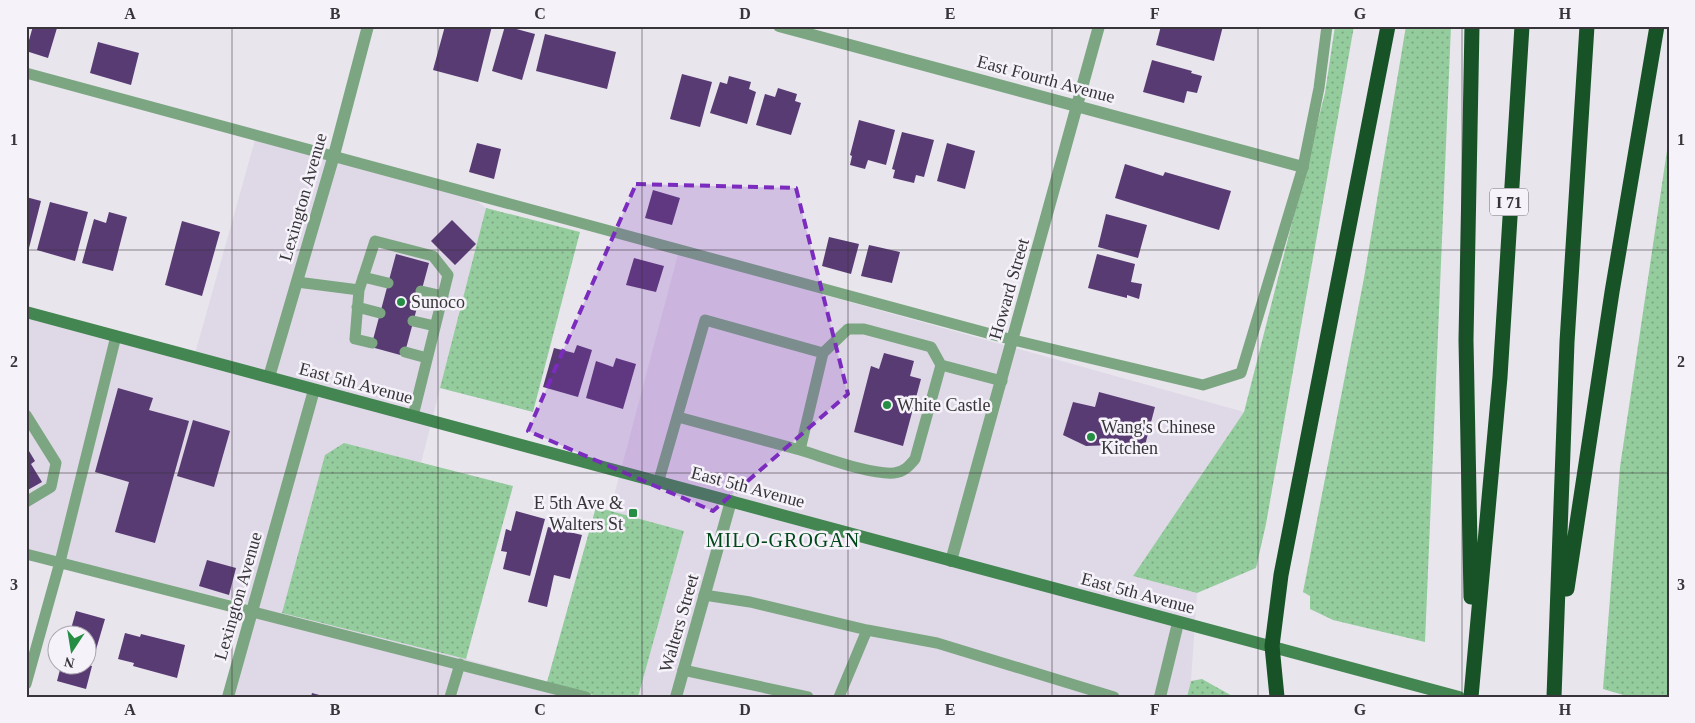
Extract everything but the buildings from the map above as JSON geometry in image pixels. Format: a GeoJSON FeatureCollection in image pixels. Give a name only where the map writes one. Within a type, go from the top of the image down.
{"type":"FeatureCollection","features":[{"type":"Feature","properties":{"kind":"highway"},"geometry":{"type":"LineString","coordinates":[[1277,697],[1272,646],[1281,574],[1388,26]]}},
{"type":"Feature","properties":{"kind":"highway"},"geometry":{"type":"LineString","coordinates":[[1472,26],[1466,340],[1473,671]]}},
{"type":"Feature","properties":{"kind":"highway","name":"I 71"},"geometry":{"type":"LineString","coordinates":[[1471,697],[1500,377],[1522,26]]}},
{"type":"Feature","properties":{"kind":"highway"},"geometry":{"type":"LineString","coordinates":[[1554,697],[1557,660],[1567,342],[1587,26]]}},
{"type":"Feature","properties":{"kind":"highway"},"geometry":{"type":"LineString","coordinates":[[1557,660],[1612,292],[1658,26]]}},
{"type":"Feature","properties":{"kind":"main road","name":"East 5th Avenue"},"geometry":{"type":"LineString","coordinates":[[26,312],[314,390],[659,480],[1178,623],[1272,646],[1459,697]]}},
{"type":"Feature","properties":{"kind":"street","name":"Lexington Avenue"},"geometry":{"type":"LineString","coordinates":[[269,377],[334,155],[368,26]]}},
{"type":"Feature","properties":{"kind":"street","name":"East Fourth Avenue"},"geometry":{"type":"LineString","coordinates":[[779,26],[1303,167]]}},
{"type":"Feature","properties":{"kind":"street","name":"Howard Street"},"geometry":{"type":"LineString","coordinates":[[951,561],[1079,106],[1099,26]]}},
{"type":"Feature","properties":{"kind":"street","name":"Lexington Avenue"},"geometry":{"type":"LineString","coordinates":[[228,697],[314,390]]}},
{"type":"Feature","properties":{"kind":"street","name":"Walters Street"},"geometry":{"type":"LineString","coordinates":[[676,697],[731,501]]}},
{"type":"Feature","properties":{"kind":"street"},"geometry":{"type":"LineString","coordinates":[[1160,697],[1178,623]]}},
{"type":"Feature","properties":{"kind":"lane"},"geometry":{"type":"LineString","coordinates":[[26,73],[1013,340],[1203,386],[1241,373],[1303,167],[1319,88],[1326,26]]}},
{"type":"Feature","properties":{"kind":"lane"},"geometry":{"type":"LineString","coordinates":[[372,343],[356,339],[359,290],[375,241],[433,256],[448,276],[412,416]]}},
{"type":"Feature","properties":{"kind":"lane"},"geometry":{"type":"LineString","coordinates":[[363,277],[388,283]]}},
{"type":"Feature","properties":{"kind":"lane"},"geometry":{"type":"LineString","coordinates":[[297,282],[359,290]]}},
{"type":"Feature","properties":{"kind":"lane"},"geometry":{"type":"LineString","coordinates":[[421,291],[443,296]]}},
{"type":"Feature","properties":{"kind":"lane"},"geometry":{"type":"LineString","coordinates":[[357,307],[380,312]]}},
{"type":"Feature","properties":{"kind":"lane"},"geometry":{"type":"LineString","coordinates":[[659,480],[705,320],[823,353]]}},
{"type":"Feature","properties":{"kind":"lane"},"geometry":{"type":"LineString","coordinates":[[414,321],[435,326]]}},
{"type":"Feature","properties":{"kind":"lane"},"geometry":{"type":"LineString","coordinates":[[678,417],[879,472],[895,473],[907,469],[915,459],[941,365],[931,347],[864,329],[848,329],[823,353],[800,450]]}},
{"type":"Feature","properties":{"kind":"lane"},"geometry":{"type":"LineString","coordinates":[[26,684],[60,562],[116,336]]}},
{"type":"Feature","properties":{"kind":"lane"},"geometry":{"type":"LineString","coordinates":[[405,352],[427,358]]}},
{"type":"Feature","properties":{"kind":"lane"},"geometry":{"type":"LineString","coordinates":[[941,365],[1002,381]]}},
{"type":"Feature","properties":{"kind":"lane"},"geometry":{"type":"LineString","coordinates":[[26,415],[56,463],[51,488],[26,502]]}},
{"type":"Feature","properties":{"kind":"lane"},"geometry":{"type":"LineString","coordinates":[[26,554],[586,697]]}},
{"type":"Feature","properties":{"kind":"lane"},"geometry":{"type":"LineString","coordinates":[[704,595],[750,602],[866,630],[937,643],[1114,697]]}},
{"type":"Feature","properties":{"kind":"lane"},"geometry":{"type":"LineString","coordinates":[[839,697],[866,630]]}},
{"type":"Feature","properties":{"kind":"lane"},"geometry":{"type":"LineString","coordinates":[[450,697],[460,664]]}},
{"type":"Feature","properties":{"kind":"lane"},"geometry":{"type":"LineString","coordinates":[[684,670],[808,697]]}},
{"type":"Feature","properties":{"kind":"highlighted area"},"geometry":{"type":"Polygon","coordinates":[[[636,184],[796,188],[848,394],[713,511],[528,431],[636,184]]]}},
{"type":"Feature","properties":{"kind":"shaded area"},"geometry":{"type":"Polygon","coordinates":[[[257,133],[470,196],[486,208],[421,463],[344,443],[282,613],[466,659],[601,697],[231,697],[256,606],[26,550],[26,316],[193,361],[257,133]]]}},
{"type":"Feature","properties":{"kind":"shaded area"},"geometry":{"type":"Polygon","coordinates":[[[678,254],[1244,412],[1133,576],[1197,593],[1191,681],[1187,697],[638,697],[684,531],[610,511],[678,254]]]}},
{"type":"Feature","properties":{"kind":"green space"},"geometry":{"type":"Polygon","coordinates":[[[1335,26],[1354,26],[1266,524],[1256,568],[1197,593],[1133,576],[1244,412],[1325,93],[1335,26]]]}},
{"type":"Feature","properties":{"kind":"green space"},"geometry":{"type":"Polygon","coordinates":[[[1406,26],[1451,26],[1425,642],[1333,620],[1310,609],[1310,596],[1303,592],[1364,278],[1406,26]]]}},
{"type":"Feature","properties":{"kind":"green space"},"geometry":{"type":"Polygon","coordinates":[[[1669,137],[1669,697],[1630,697],[1603,689],[1620,467],[1669,137]]]}},
{"type":"Feature","properties":{"kind":"green space"},"geometry":{"type":"Polygon","coordinates":[[[486,208],[580,232],[533,412],[440,388],[486,208]]]}},
{"type":"Feature","properties":{"kind":"green space"},"geometry":{"type":"Polygon","coordinates":[[[344,443],[513,486],[466,659],[282,613],[325,455],[344,443]]]}},
{"type":"Feature","properties":{"kind":"green space"},"geometry":{"type":"Polygon","coordinates":[[[596,507],[684,531],[638,697],[601,697],[547,682],[596,507]]]}},
{"type":"Feature","properties":{"kind":"green space"},"geometry":{"type":"Polygon","coordinates":[[[1202,679],[1234,697],[1187,697],[1191,681],[1202,679]]]}},
{"type":"Feature","properties":{"kind":"place","name":"Sunoco"},"geometry":{"type":"Point","coordinates":[401,302]}},
{"type":"Feature","properties":{"kind":"place","name":"White Castle"},"geometry":{"type":"Point","coordinates":[887,405]}},
{"type":"Feature","properties":{"kind":"place","name":"Wang's Chinese Kitchen"},"geometry":{"type":"Point","coordinates":[1091,437]}},
{"type":"Feature","properties":{"kind":"place","name":"E 5th Ave & Walters St"},"geometry":{"type":"Point","coordinates":[633,513]}},
{"type":"Feature","properties":{"kind":"district","name":"MILO-GROGAN"},"geometry":{"type":"Point","coordinates":[783,540]}}]}
